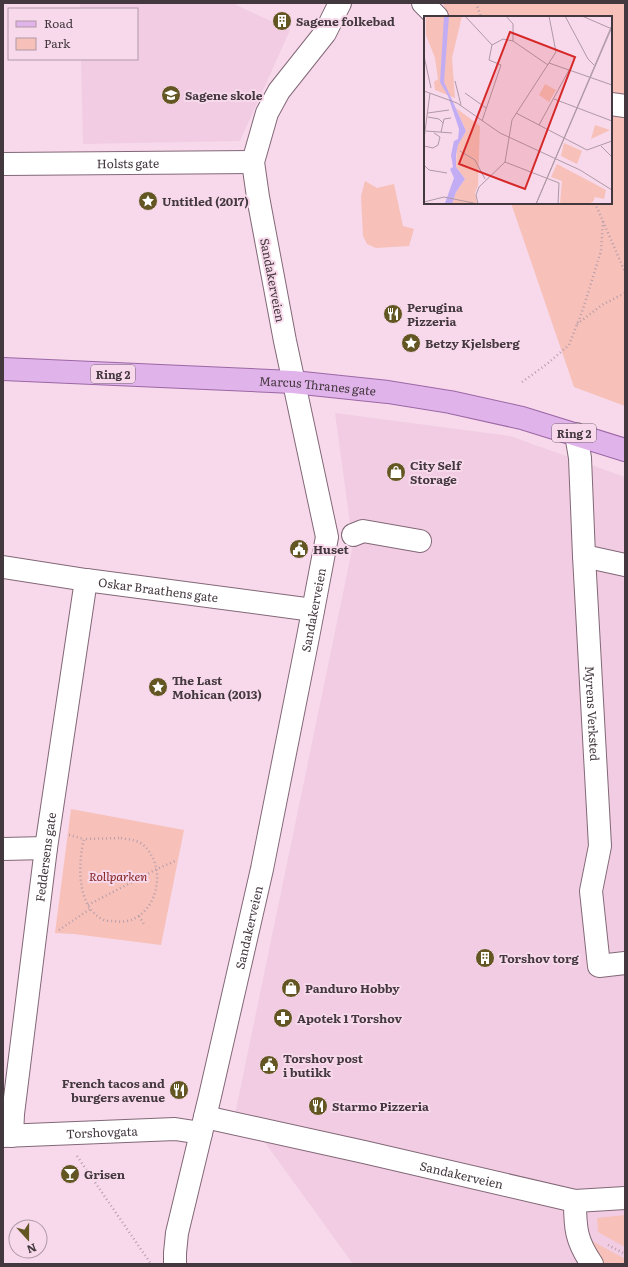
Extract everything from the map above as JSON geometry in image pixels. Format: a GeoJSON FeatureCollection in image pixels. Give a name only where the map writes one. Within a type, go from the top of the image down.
{"type":"FeatureCollection","features":[{"type":"Feature","properties":{"kind":"main road","name":"Marcus Thranes gate"},"geometry":{"type":"LineString","coordinates":[[3,370],[293,382],[362,388],[431,398],[515,416],[625,450]]}},
{"type":"Feature","properties":{"kind":"street","name":"Sandakerveien"},"geometry":{"type":"LineString","coordinates":[[175,1264],[177,1233],[262,869],[327,537],[293,382],[259,205],[253,162],[268,112],[279,91],[325,33],[340,3]]}},
{"type":"Feature","properties":{"kind":"street"},"geometry":{"type":"LineString","coordinates":[[423,3],[435,16]]}},
{"type":"Feature","properties":{"kind":"street"},"geometry":{"type":"LineString","coordinates":[[612,104],[625,106]]}},
{"type":"Feature","properties":{"kind":"street","name":"Holsts gate"},"geometry":{"type":"LineString","coordinates":[[3,164],[253,162]]}},
{"type":"Feature","properties":{"kind":"street","name":"Myrens Verksted"},"geometry":{"type":"LineString","coordinates":[[576,434],[580,458],[600,846],[591,891],[599,966],[625,963]]}},
{"type":"Feature","properties":{"kind":"street"},"geometry":{"type":"LineString","coordinates":[[327,537],[353,535],[363,531],[420,541]]}},
{"type":"Feature","properties":{"kind":"street"},"geometry":{"type":"LineString","coordinates":[[353,535],[376,543]]}},
{"type":"Feature","properties":{"kind":"street"},"geometry":{"type":"LineString","coordinates":[[584,556],[625,565]]}},
{"type":"Feature","properties":{"kind":"street","name":"Oskar Braathens gate"},"geometry":{"type":"LineString","coordinates":[[3,567],[86,580],[313,610]]}},
{"type":"Feature","properties":{"kind":"street","name":"Feddersens gate"},"geometry":{"type":"LineString","coordinates":[[7,1136],[13,1114],[46,848],[86,580]]}},
{"type":"Feature","properties":{"kind":"street"},"geometry":{"type":"LineString","coordinates":[[3,849],[46,848]]}},
{"type":"Feature","properties":{"kind":"street","name":"Sandakerveien"},"geometry":{"type":"LineString","coordinates":[[203,1125],[364,1152],[575,1201],[625,1198]]}},
{"type":"Feature","properties":{"kind":"street","name":"Torshovgata"},"geometry":{"type":"LineString","coordinates":[[7,1136],[175,1129],[203,1125]]}},
{"type":"Feature","properties":{"kind":"street"},"geometry":{"type":"LineString","coordinates":[[575,1201],[575,1223],[577,1237],[584,1253],[592,1264]]}},
{"type":"Feature","properties":{"kind":"path"},"geometry":{"type":"LineString","coordinates":[[476,3],[481,16]]}},
{"type":"Feature","properties":{"kind":"path"},"geometry":{"type":"LineString","coordinates":[[595,204],[625,272]]}},
{"type":"Feature","properties":{"kind":"path"},"geometry":{"type":"LineString","coordinates":[[522,382],[547,364],[569,345],[583,309],[601,251],[603,220]]}},
{"type":"Feature","properties":{"kind":"path"},"geometry":{"type":"LineString","coordinates":[[577,325],[602,305],[625,293]]}},
{"type":"Feature","properties":{"kind":"path"},"geometry":{"type":"LineString","coordinates":[[64,834],[84,839],[121,838],[138,841],[151,854],[157,869],[156,889],[152,900],[144,912],[133,920],[115,922],[104,920],[90,909],[82,890],[80,869],[84,839]]}},
{"type":"Feature","properties":{"kind":"path"},"geometry":{"type":"LineString","coordinates":[[88,905],[157,869],[175,862]]}},
{"type":"Feature","properties":{"kind":"path"},"geometry":{"type":"LineString","coordinates":[[56,932],[90,909]]}},
{"type":"Feature","properties":{"kind":"path"},"geometry":{"type":"LineString","coordinates":[[139,916],[145,926]]}},
{"type":"Feature","properties":{"kind":"path"},"geometry":{"type":"LineString","coordinates":[[76,1155],[151,1264]]}},
{"type":"Feature","properties":{"kind":"shaded area","name":"Sagene skole"},"geometry":{"type":"Polygon","coordinates":[[[80,3],[236,3],[236,5],[290,30],[240,141],[83,144],[81,60],[138,60],[138,8],[80,8],[80,3]]]}},
{"type":"Feature","properties":{"kind":"shaded area"},"geometry":{"type":"Polygon","coordinates":[[[335,413],[510,436],[625,477],[625,1264],[353,1264],[261,1137],[233,1124],[353,545],[335,413]]]}},
{"type":"Feature","properties":{"kind":"green space"},"geometry":{"type":"Polygon","coordinates":[[[443,3],[625,3],[625,406],[574,387],[511,204],[612,204],[612,16],[448,16],[443,3]]]}},
{"type":"Feature","properties":{"kind":"green space"},"geometry":{"type":"Polygon","coordinates":[[[365,181],[377,188],[394,184],[403,226],[414,229],[409,246],[376,248],[367,244],[363,236],[361,196],[365,181]]]}},
{"type":"Feature","properties":{"kind":"green space","name":"Rollparken"},"geometry":{"type":"Polygon","coordinates":[[[71,809],[184,830],[161,945],[55,933],[71,809]]]}},
{"type":"Feature","properties":{"kind":"green space"},"geometry":{"type":"Polygon","coordinates":[[[625,1215],[625,1247],[598,1232],[597,1218],[625,1215]]]}},
{"type":"Feature","properties":{"kind":"green space"},"geometry":{"type":"Polygon","coordinates":[[[592,1241],[625,1259],[625,1264],[603,1264],[589,1246],[592,1241]]]}},
{"type":"Feature","properties":{"kind":"place","name":"Sagene folkebad"},"geometry":{"type":"Point","coordinates":[282,21]}},
{"type":"Feature","properties":{"kind":"place","name":"Sagene skole"},"geometry":{"type":"Point","coordinates":[171,95]}},
{"type":"Feature","properties":{"kind":"place","name":"Untitled (2017)"},"geometry":{"type":"Point","coordinates":[148,201]}},
{"type":"Feature","properties":{"kind":"place","name":"Perugina Pizzeria"},"geometry":{"type":"Point","coordinates":[393,314]}},
{"type":"Feature","properties":{"kind":"place","name":"Betzy Kjelsberg"},"geometry":{"type":"Point","coordinates":[411,343]}},
{"type":"Feature","properties":{"kind":"place","name":"City Self Storage"},"geometry":{"type":"Point","coordinates":[396,472]}},
{"type":"Feature","properties":{"kind":"place","name":"Huset"},"geometry":{"type":"Point","coordinates":[299,549]}},
{"type":"Feature","properties":{"kind":"place","name":"The Last Mohican (2013)"},"geometry":{"type":"Point","coordinates":[158,687]}},
{"type":"Feature","properties":{"kind":"place","name":"Torshov torg"},"geometry":{"type":"Point","coordinates":[485,958]}},
{"type":"Feature","properties":{"kind":"place","name":"Panduro Hobby"},"geometry":{"type":"Point","coordinates":[291,988]}},
{"type":"Feature","properties":{"kind":"place","name":"Apotek 1 Torshov"},"geometry":{"type":"Point","coordinates":[283,1018]}},
{"type":"Feature","properties":{"kind":"place","name":"Torshov post i butikk"},"geometry":{"type":"Point","coordinates":[269,1065]}},
{"type":"Feature","properties":{"kind":"place","name":"French tacos and burgers avenue"},"geometry":{"type":"Point","coordinates":[179,1090]}},
{"type":"Feature","properties":{"kind":"place","name":"Starmo Pizzeria"},"geometry":{"type":"Point","coordinates":[318,1106]}},
{"type":"Feature","properties":{"kind":"place","name":"Grisen"},"geometry":{"type":"Point","coordinates":[70,1174]}}]}
